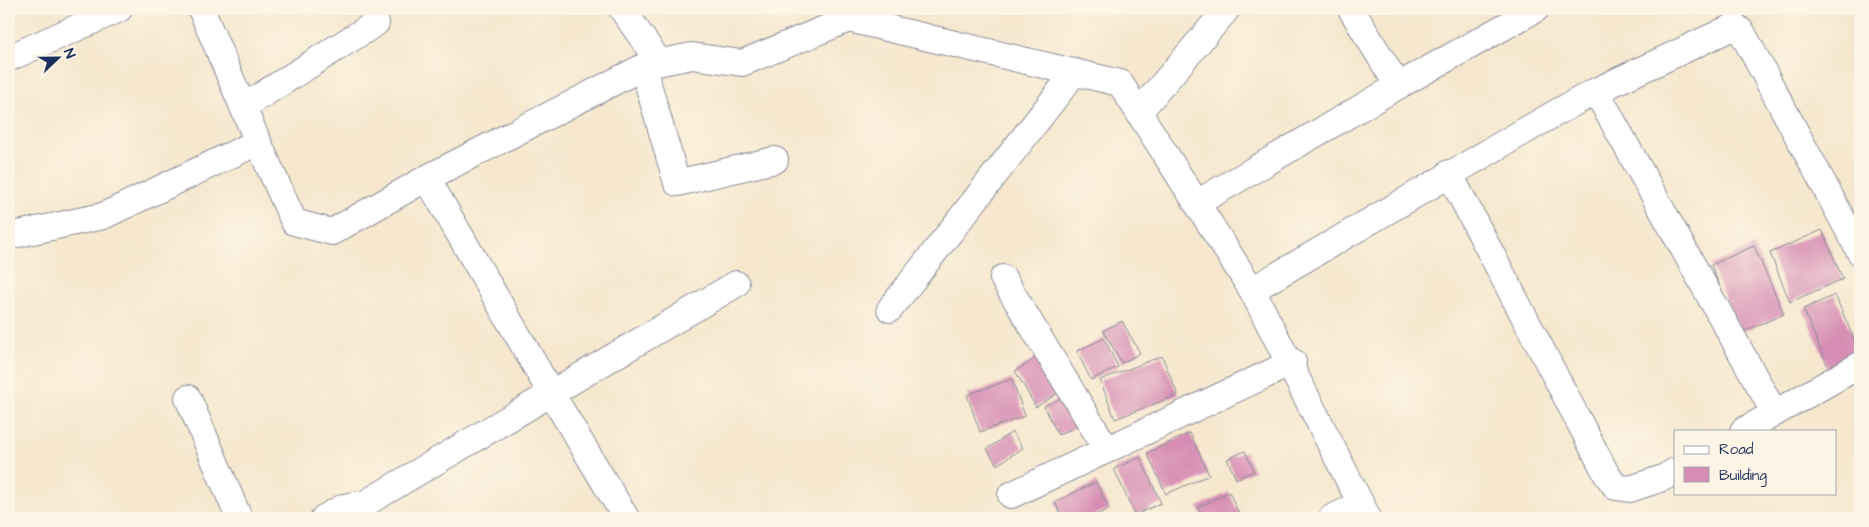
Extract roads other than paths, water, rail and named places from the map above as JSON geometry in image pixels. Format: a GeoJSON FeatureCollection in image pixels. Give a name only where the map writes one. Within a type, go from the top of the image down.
{"type":"FeatureCollection","features":[{"type":"Feature","properties":{"kind":"street"},"geometry":{"type":"LineString","coordinates":[[9,58],[119,9]]}},
{"type":"Feature","properties":{"kind":"street"},"geometry":{"type":"LineString","coordinates":[[202,9],[294,222],[332,232],[427,178],[651,65],[692,56],[742,63],[873,9]]}},
{"type":"Feature","properties":{"kind":"street"},"geometry":{"type":"LineString","coordinates":[[622,9],[651,65],[677,183],[775,160]]}},
{"type":"Feature","properties":{"kind":"street"},"geometry":{"type":"LineString","coordinates":[[1139,112],[1227,9]]}},
{"type":"Feature","properties":{"kind":"street"},"geometry":{"type":"LineString","coordinates":[[1351,9],[1398,86]]}},
{"type":"Feature","properties":{"kind":"street"},"geometry":{"type":"LineString","coordinates":[[1197,203],[1398,86],[1536,9]]}},
{"type":"Feature","properties":{"kind":"street"},"geometry":{"type":"LineString","coordinates":[[848,20],[1120,82],[1252,290],[1291,363],[1364,511],[1332,518]]}},
{"type":"Feature","properties":{"kind":"street"},"geometry":{"type":"LineString","coordinates":[[243,106],[376,24]]}},
{"type":"Feature","properties":{"kind":"street"},"geometry":{"type":"LineString","coordinates":[[1252,290],[1449,173],[1596,91],[1735,26],[1742,32],[1860,252]]}},
{"type":"Feature","properties":{"kind":"street"},"geometry":{"type":"LineString","coordinates":[[890,310],[1075,72]]}},
{"type":"Feature","properties":{"kind":"street"},"geometry":{"type":"LineString","coordinates":[[1596,91],[1774,412]]}},
{"type":"Feature","properties":{"kind":"street"},"geometry":{"type":"LineString","coordinates":[[9,236],[103,216],[258,142]]}},
{"type":"Feature","properties":{"kind":"street"},"geometry":{"type":"LineString","coordinates":[[1449,173],[1606,475],[1616,487],[1630,489],[1663,478],[1674,472]]}},
{"type":"Feature","properties":{"kind":"street"},"geometry":{"type":"LineString","coordinates":[[427,178],[550,393],[626,518]]}},
{"type":"Feature","properties":{"kind":"street"},"geometry":{"type":"LineString","coordinates":[[1003,278],[1107,450]]}},
{"type":"Feature","properties":{"kind":"street"},"geometry":{"type":"LineString","coordinates":[[324,518],[344,507],[373,511],[550,393],[736,284]]}},
{"type":"Feature","properties":{"kind":"street"},"geometry":{"type":"LineString","coordinates":[[1011,495],[1291,363]]}},
{"type":"Feature","properties":{"kind":"street"},"geometry":{"type":"LineString","coordinates":[[1745,430],[1860,365]]}},
{"type":"Feature","properties":{"kind":"street"},"geometry":{"type":"LineString","coordinates":[[188,398],[239,518]]}}]}
